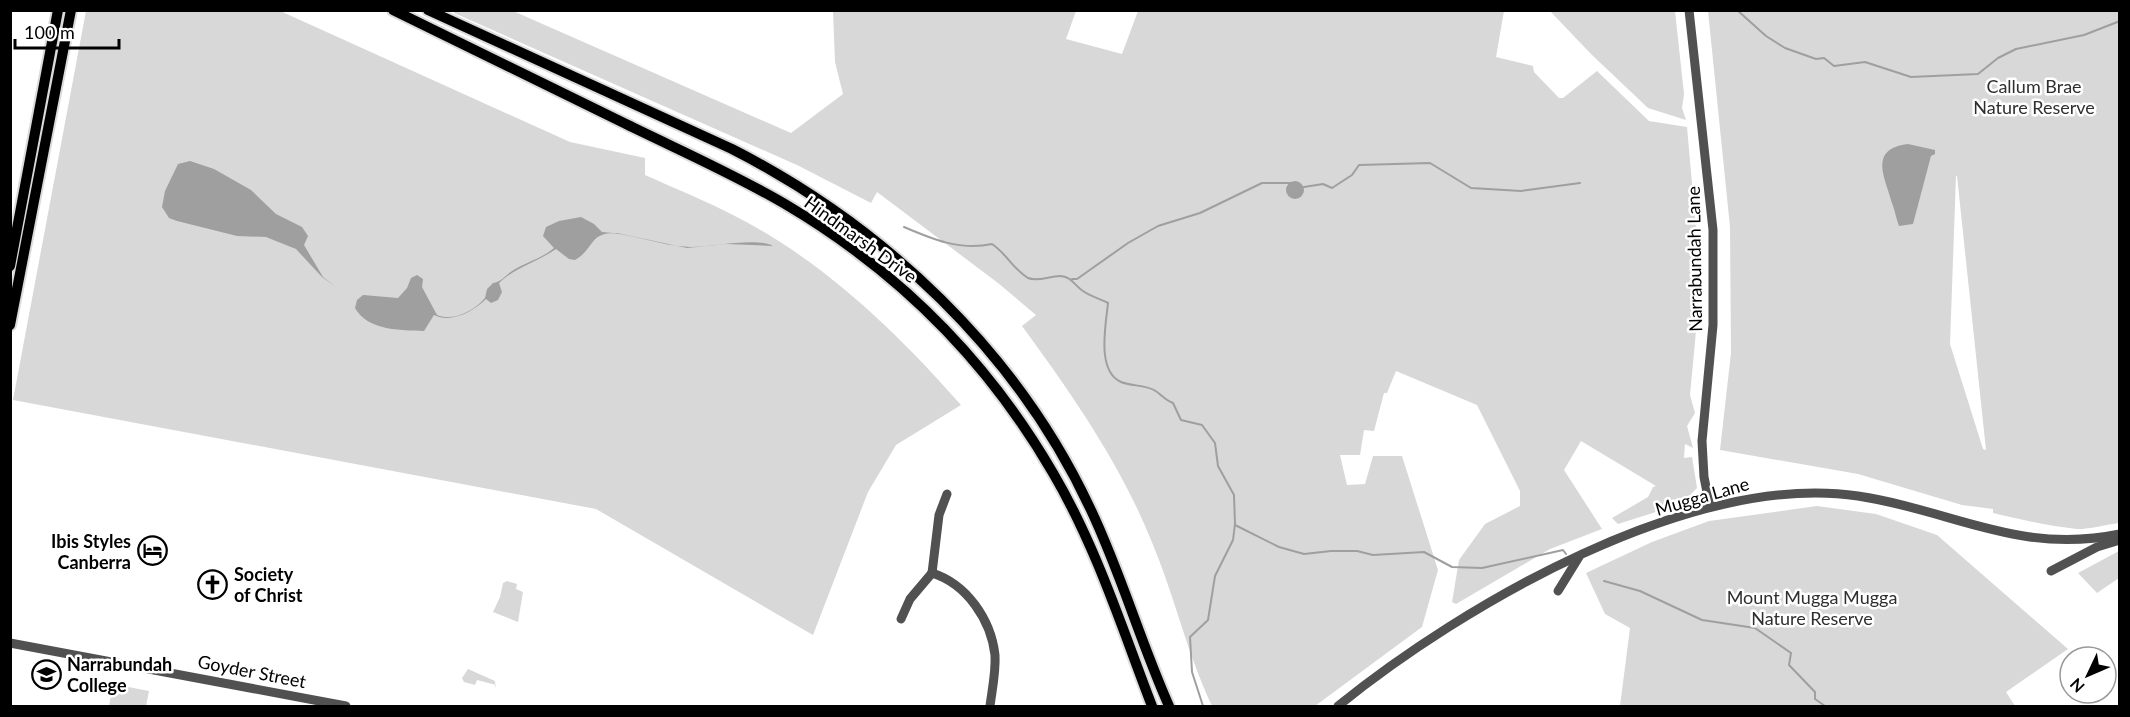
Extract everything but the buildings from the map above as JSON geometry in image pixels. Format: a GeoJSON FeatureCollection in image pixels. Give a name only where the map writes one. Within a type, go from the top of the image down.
{"type":"FeatureCollection","features":[{"type":"Feature","properties":{"kind":"main road"},"geometry":{"type":"LineString","coordinates":[[10,325],[19,229],[58,10]]}},
{"type":"Feature","properties":{"kind":"main road"},"geometry":{"type":"LineString","coordinates":[[10,266],[55,86],[71,10]]}},
{"type":"Feature","properties":{"kind":"main road","name":"Hindmarsh Drive"},"geometry":{"type":"LineString","coordinates":[[393,10],[783,203],[866,258],[915,299],[957,341],[992,382],[1053,473],[1086,537],[1152,706]]}},
{"type":"Feature","properties":{"kind":"main road"},"geometry":{"type":"LineString","coordinates":[[433,13],[433,30]]}},
{"type":"Feature","properties":{"kind":"main road","name":"Hindmarsh Drive"},"geometry":{"type":"LineString","coordinates":[[433,13],[659,115],[777,172],[848,219],[916,276],[987,349],[1030,405],[1056,445],[1101,531],[1168,706]]}},
{"type":"Feature","properties":{"kind":"main road"},"geometry":{"type":"LineString","coordinates":[[48,72],[60,61]]}},
{"type":"Feature","properties":{"kind":"main road"},"geometry":{"type":"LineString","coordinates":[[48,72],[55,86]]}},
{"type":"Feature","properties":{"kind":"street","name":"Narrabundah Lane"},"geometry":{"type":"LineString","coordinates":[[1689,10],[1713,240],[1713,325],[1702,441],[1703,470],[1710,507]]}},
{"type":"Feature","properties":{"kind":"street","name":"Mugga Lane"},"geometry":{"type":"LineString","coordinates":[[1338,706],[1378,674],[1454,623],[1540,575],[1614,541],[1710,507],[1765,495],[1794,492],[1843,493],[1884,501],[1983,529],[2021,537],[2075,540],[2120,534]]}},
{"type":"Feature","properties":{"kind":"street"},"geometry":{"type":"LineString","coordinates":[[901,619],[910,599],[932,573],[939,515],[946,494]]}},
{"type":"Feature","properties":{"kind":"street"},"geometry":{"type":"LineString","coordinates":[[2051,571],[2097,547],[2120,540]]}},
{"type":"Feature","properties":{"kind":"street"},"geometry":{"type":"LineString","coordinates":[[1558,591],[1579,557]]}},
{"type":"Feature","properties":{"kind":"street"},"geometry":{"type":"LineString","coordinates":[[932,573],[950,582],[967,596],[988,627],[995,662],[990,706]]}},
{"type":"Feature","properties":{"kind":"street","name":"Goyder Street"},"geometry":{"type":"LineString","coordinates":[[10,643],[346,706]]}},
{"type":"Feature","properties":{"kind":"green space"},"geometry":{"type":"Polygon","coordinates":[[[278,10],[570,142],[645,158],[645,175],[700,199],[766,233],[827,275],[884,324],[961,405],[896,445],[868,492],[813,635],[596,509],[13,400],[86,11],[278,10]]]}},
{"type":"Feature","properties":{"kind":"green space"},"geometry":{"type":"Polygon","coordinates":[[[456,10],[513,11],[791,133],[843,94],[835,62],[833,11],[1076,11],[1066,39],[1122,54],[1138,11],[1504,11],[1496,57],[1533,66],[1534,72],[1559,98],[1563,98],[1597,71],[1649,121],[1687,127],[1699,262],[1690,395],[1695,413],[1687,426],[1693,448],[1685,444],[1684,458],[1692,457],[1697,488],[1681,504],[1618,524],[1612,518],[1648,497],[1653,487],[1656,486],[1581,441],[1564,470],[1602,529],[1550,549],[1456,604],[1452,602],[1459,560],[1485,524],[1520,506],[1520,491],[1477,405],[1396,371],[1387,393],[1384,393],[1374,431],[1364,430],[1360,455],[1340,455],[1347,485],[1365,484],[1373,456],[1402,456],[1438,570],[1422,627],[1315,706],[1212,706],[1139,511],[1093,429],[1022,326],[1036,315],[998,283],[877,192],[871,203],[797,165],[454,13],[456,10]]]}},
{"type":"Feature","properties":{"kind":"green space"},"geometry":{"type":"Polygon","coordinates":[[[1550,11],[1675,11],[1684,94],[1682,108],[1686,120],[1648,108],[1550,11]]]}},
{"type":"Feature","properties":{"kind":"green space","name":"Callum Brae Nature Reserve"},"geometry":{"type":"Polygon","coordinates":[[[1708,11],[2119,11],[2119,523],[2080,529],[2067,528],[1993,513],[1993,509],[1962,505],[1858,474],[1720,450],[1731,353],[1730,227],[1708,11]],[[1957,176],[1950,344],[1983,449],[1986,450],[1957,176]]]}},
{"type":"Feature","properties":{"kind":"green space","name":"Mount Mugga Mugga Nature Reserve"},"geometry":{"type":"Polygon","coordinates":[[[1817,506],[1876,514],[1937,535],[2063,645],[2058,645],[2058,656],[2006,692],[2015,706],[1620,706],[1630,628],[1605,614],[1586,573],[1652,542],[1709,521],[1817,506]]]}},
{"type":"Feature","properties":{"kind":"green space"},"geometry":{"type":"Polygon","coordinates":[[[2119,551],[2119,578],[2097,593],[2078,573],[2119,551]]]}},
{"type":"Feature","properties":{"kind":"green space"},"geometry":{"type":"Polygon","coordinates":[[[507,581],[517,584],[516,589],[523,592],[518,622],[493,612],[503,583],[507,581]]]}},
{"type":"Feature","properties":{"kind":"green space"},"geometry":{"type":"Polygon","coordinates":[[[468,669],[495,681],[495,685],[477,680],[475,685],[464,682],[462,678],[468,669]]]}},
{"type":"Feature","properties":{"kind":"green space"},"geometry":{"type":"Polygon","coordinates":[[[113,684],[149,691],[146,706],[109,706],[113,684]]]}},
{"type":"Feature","properties":{"kind":"shaded area"},"geometry":{"type":"Polygon","coordinates":[[[1908,144],[1935,150],[1935,154],[1931,156],[1913,224],[1899,226],[1882,166],[1887,152],[1895,147],[1908,144]]]}},
{"type":"Feature","properties":{"kind":"shaded area"},"geometry":{"type":"Polygon","coordinates":[[[190,161],[214,169],[251,190],[276,214],[302,227],[308,236],[304,245],[323,277],[336,287],[322,277],[296,249],[266,237],[237,236],[169,218],[162,207],[165,191],[178,164],[190,161]]]}},
{"type":"Feature","properties":{"kind":"shaded area"},"geometry":{"type":"Polygon","coordinates":[[[1295,181],[1301,184],[1304,190],[1301,196],[1295,199],[1289,196],[1286,190],[1289,184],[1295,181]]]}},
{"type":"Feature","properties":{"kind":"shaded area"},"geometry":{"type":"Polygon","coordinates":[[[581,217],[594,224],[602,232],[614,233],[596,238],[575,260],[569,259],[556,249],[512,273],[499,283],[502,292],[498,300],[491,303],[486,299],[469,312],[462,315],[455,317],[448,318],[434,315],[424,331],[385,328],[376,325],[361,316],[355,308],[357,300],[363,295],[398,298],[407,288],[411,278],[417,275],[423,279],[422,287],[437,315],[450,317],[464,314],[485,298],[487,289],[493,283],[554,248],[543,236],[546,227],[559,221],[581,217]]]}},
{"type":"Feature","properties":{"kind":"shaded area"},"geometry":{"type":"Polygon","coordinates":[[[757,242],[773,246],[726,244],[687,248],[677,246],[757,242]]]}},
{"type":"Feature","properties":{"kind":"waterway"},"geometry":{"type":"LineString","coordinates":[[1737,10],[1766,36],[1785,48],[1816,59],[1824,58],[1834,66],[1865,62],[1911,77],[1978,74],[1998,58],[2016,49],[2084,35],[2120,21]]}},
{"type":"Feature","properties":{"kind":"waterway"},"geometry":{"type":"LineString","coordinates":[[1304,187],[1323,184],[1332,188],[1352,175],[1359,165],[1430,163],[1471,188],[1521,191],[1580,183]]}},
{"type":"Feature","properties":{"kind":"waterway"},"geometry":{"type":"LineString","coordinates":[[1072,279],[1077,279],[1128,243],[1158,226],[1200,213],[1262,183],[1293,183]]}},
{"type":"Feature","properties":{"kind":"waterway"},"geometry":{"type":"LineString","coordinates":[[904,227],[946,243],[969,246],[992,244],[1028,278],[1064,276],[1086,293],[1108,303],[1104,346],[1105,358],[1113,376],[1121,382],[1150,388],[1173,403],[1181,420],[1202,425],[1215,443],[1218,466],[1234,495],[1235,524],[1233,540],[1215,576],[1208,620],[1190,637],[1192,672],[1203,706]]}},
{"type":"Feature","properties":{"kind":"waterway"},"geometry":{"type":"LineString","coordinates":[[1235,525],[1279,547],[1304,554],[1331,551],[1357,551],[1373,555],[1424,552],[1452,567],[1482,568],[1563,550],[1566,554]]}},
{"type":"Feature","properties":{"kind":"waterway"},"geometry":{"type":"LineString","coordinates":[[1604,581],[1640,591],[1702,620],[1755,628],[1791,653],[1789,665],[1815,692],[1815,699],[1825,706]]}},
{"type":"Feature","properties":{"kind":"place","name":"Ibis Styles Canberra"},"geometry":{"type":"Point","coordinates":[152,551]}},
{"type":"Feature","properties":{"kind":"place","name":"Society of Christ"},"geometry":{"type":"Point","coordinates":[213,584]}},
{"type":"Feature","properties":{"kind":"place","name":"Narrabundah College"},"geometry":{"type":"Point","coordinates":[46,674]}}]}
